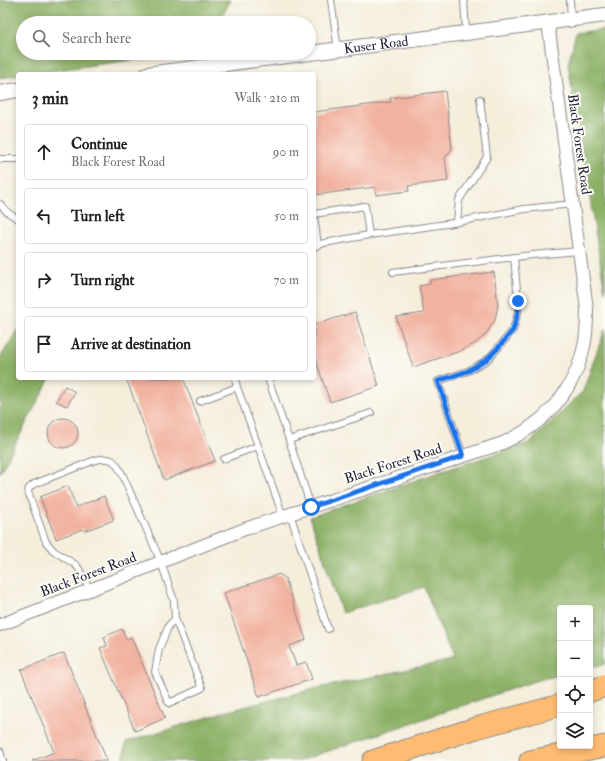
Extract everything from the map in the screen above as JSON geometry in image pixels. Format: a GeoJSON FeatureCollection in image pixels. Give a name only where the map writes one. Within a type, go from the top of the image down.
{"type":"FeatureCollection","features":[{"type":"Feature","properties":{"kind":"highway"},"geometry":{"type":"LineString","coordinates":[[593,690],[605,686]]}},
{"type":"Feature","properties":{"kind":"highway"},"geometry":{"type":"LineString","coordinates":[[593,696],[605,693]]}},
{"type":"Feature","properties":{"kind":"highway"},"geometry":{"type":"LineString","coordinates":[[373,761],[557,702]]}},
{"type":"Feature","properties":{"kind":"highway"},"geometry":{"type":"LineString","coordinates":[[476,728],[557,706]]}},
{"type":"Feature","properties":{"kind":"highway"},"geometry":{"type":"LineString","coordinates":[[593,740],[605,737]]}},
{"type":"Feature","properties":{"kind":"highway"},"geometry":{"type":"LineString","coordinates":[[530,761],[605,746]]}},
{"type":"Feature","properties":{"kind":"highway"},"geometry":{"type":"LineString","coordinates":[[518,761],[561,749]]}},
{"type":"Feature","properties":{"kind":"street","name":"Kuser Road"},"geometry":{"type":"LineString","coordinates":[[316,53],[605,15]]}},
{"type":"Feature","properties":{"kind":"street","name":"Black Forest Road"},"geometry":{"type":"LineString","coordinates":[[0,625],[245,529],[503,443],[533,425],[560,399],[570,384],[578,367],[587,328],[587,309],[548,23]]}},
{"type":"Feature","properties":{"kind":"street","name":"Kuser Road"},"geometry":{"type":"LineString","coordinates":[[163,72],[258,60]]}},
{"type":"Feature","properties":{"kind":"street"},"geometry":{"type":"LineString","coordinates":[[0,93],[16,90]]}},
{"type":"Feature","properties":{"kind":"lane"},"geometry":{"type":"LineString","coordinates":[[331,0],[338,50]]}},
{"type":"Feature","properties":{"kind":"lane"},"geometry":{"type":"LineString","coordinates":[[464,0],[466,33]]}},
{"type":"Feature","properties":{"kind":"lane"},"geometry":{"type":"LineString","coordinates":[[570,0],[571,20]]}},
{"type":"Feature","properties":{"kind":"lane"},"geometry":{"type":"LineString","coordinates":[[457,222],[459,200],[487,157],[480,99]]}},
{"type":"Feature","properties":{"kind":"lane"},"geometry":{"type":"LineString","coordinates":[[0,159],[16,159]]}},
{"type":"Feature","properties":{"kind":"lane"},"geometry":{"type":"LineString","coordinates":[[0,204],[7,212],[16,218]]}},
{"type":"Feature","properties":{"kind":"lane"},"geometry":{"type":"LineString","coordinates":[[316,246],[324,243],[457,222],[524,209],[573,204]]}},
{"type":"Feature","properties":{"kind":"lane"},"geometry":{"type":"LineString","coordinates":[[316,215],[365,206],[370,235]]}},
{"type":"Feature","properties":{"kind":"lane"},"geometry":{"type":"LineString","coordinates":[[393,272],[514,257],[579,251]]}},
{"type":"Feature","properties":{"kind":"lane"},"geometry":{"type":"LineString","coordinates":[[463,456],[438,381],[468,371],[486,360],[513,330],[518,312],[514,257]]}},
{"type":"Feature","properties":{"kind":"lane"},"geometry":{"type":"LineString","coordinates":[[236,380],[258,446],[286,515],[328,628]]}},
{"type":"Feature","properties":{"kind":"lane"},"geometry":{"type":"LineString","coordinates":[[269,380],[311,507]]}},
{"type":"Feature","properties":{"kind":"lane"},"geometry":{"type":"LineString","coordinates":[[200,401],[238,387]]}},
{"type":"Feature","properties":{"kind":"lane"},"geometry":{"type":"LineString","coordinates":[[289,440],[371,413]]}},
{"type":"Feature","properties":{"kind":"lane"},"geometry":{"type":"LineString","coordinates":[[224,459],[258,446]]}},
{"type":"Feature","properties":{"kind":"lane"},"geometry":{"type":"LineString","coordinates":[[90,590],[76,565],[54,551],[46,542],[28,492],[29,488],[34,484],[95,460],[105,458],[111,459],[117,464],[124,476],[161,562],[174,601],[175,619],[202,688],[169,703],[155,672],[166,631],[175,619]]}},
{"type":"Feature","properties":{"kind":"lane"},"geometry":{"type":"LineString","coordinates":[[0,751],[3,761]]}},
{"type":"Feature","properties":{"kind":"green space"},"geometry":{"type":"Polygon","coordinates":[[[0,0],[231,0],[222,16],[16,16],[16,60],[132,60],[42,72],[16,72],[16,75],[0,78],[0,0]]]}},
{"type":"Feature","properties":{"kind":"green space"},"geometry":{"type":"Polygon","coordinates":[[[605,29],[605,292],[568,64],[576,33],[605,29]]]}},
{"type":"Feature","properties":{"kind":"green space"},"geometry":{"type":"Polygon","coordinates":[[[605,329],[605,664],[593,666],[593,605],[557,605],[557,676],[538,680],[299,761],[123,761],[126,742],[225,712],[313,689],[453,660],[424,587],[342,613],[310,517],[433,474],[529,443],[583,391],[605,329]]]}},
{"type":"Feature","properties":{"kind":"green space"},"geometry":{"type":"Polygon","coordinates":[[[16,332],[16,380],[49,380],[0,473],[0,358],[16,332]]]}},
{"type":"Feature","properties":{"kind":"building"},"geometry":{"type":"Polygon","coordinates":[[[445,91],[452,149],[445,158],[448,181],[408,186],[409,191],[376,195],[375,187],[316,195],[316,112],[391,102],[390,98],[445,91]]]}},
{"type":"Feature","properties":{"kind":"building"},"geometry":{"type":"Polygon","coordinates":[[[494,272],[498,305],[495,320],[486,334],[476,343],[460,351],[413,367],[396,317],[424,313],[419,286],[430,284],[430,280],[494,272]]]}},
{"type":"Feature","properties":{"kind":"building"},"geometry":{"type":"Polygon","coordinates":[[[355,312],[379,386],[330,402],[316,361],[316,324],[355,312]]]}},
{"type":"Feature","properties":{"kind":"building"},"geometry":{"type":"Polygon","coordinates":[[[127,380],[184,380],[215,461],[164,480],[127,380]]]}},
{"type":"Feature","properties":{"kind":"building"},"geometry":{"type":"Polygon","coordinates":[[[65,386],[75,392],[67,406],[56,401],[65,386]]]}},
{"type":"Feature","properties":{"kind":"building"},"geometry":{"type":"Polygon","coordinates":[[[63,418],[74,422],[78,433],[74,444],[63,448],[52,444],[48,433],[52,422],[63,418]]]}},
{"type":"Feature","properties":{"kind":"building"},"geometry":{"type":"Polygon","coordinates":[[[68,486],[76,507],[104,496],[114,520],[56,539],[40,497],[68,486]]]}},
{"type":"Feature","properties":{"kind":"building"},"geometry":{"type":"Polygon","coordinates":[[[279,574],[285,578],[306,640],[289,646],[296,665],[306,662],[312,679],[259,697],[224,593],[279,574]]]}},
{"type":"Feature","properties":{"kind":"building"},"geometry":{"type":"Polygon","coordinates":[[[122,629],[126,639],[131,637],[165,718],[135,731],[100,648],[107,646],[104,637],[122,629]]]}},
{"type":"Feature","properties":{"kind":"building"},"geometry":{"type":"Polygon","coordinates":[[[64,653],[107,761],[32,761],[54,752],[21,670],[64,653]]]}},
{"type":"Feature","properties":{"kind":"route"},"geometry":{"type":"LineString","coordinates":[[311,507],[463,456],[438,381],[468,371],[486,360],[513,330],[518,312],[518,301]]}}]}
